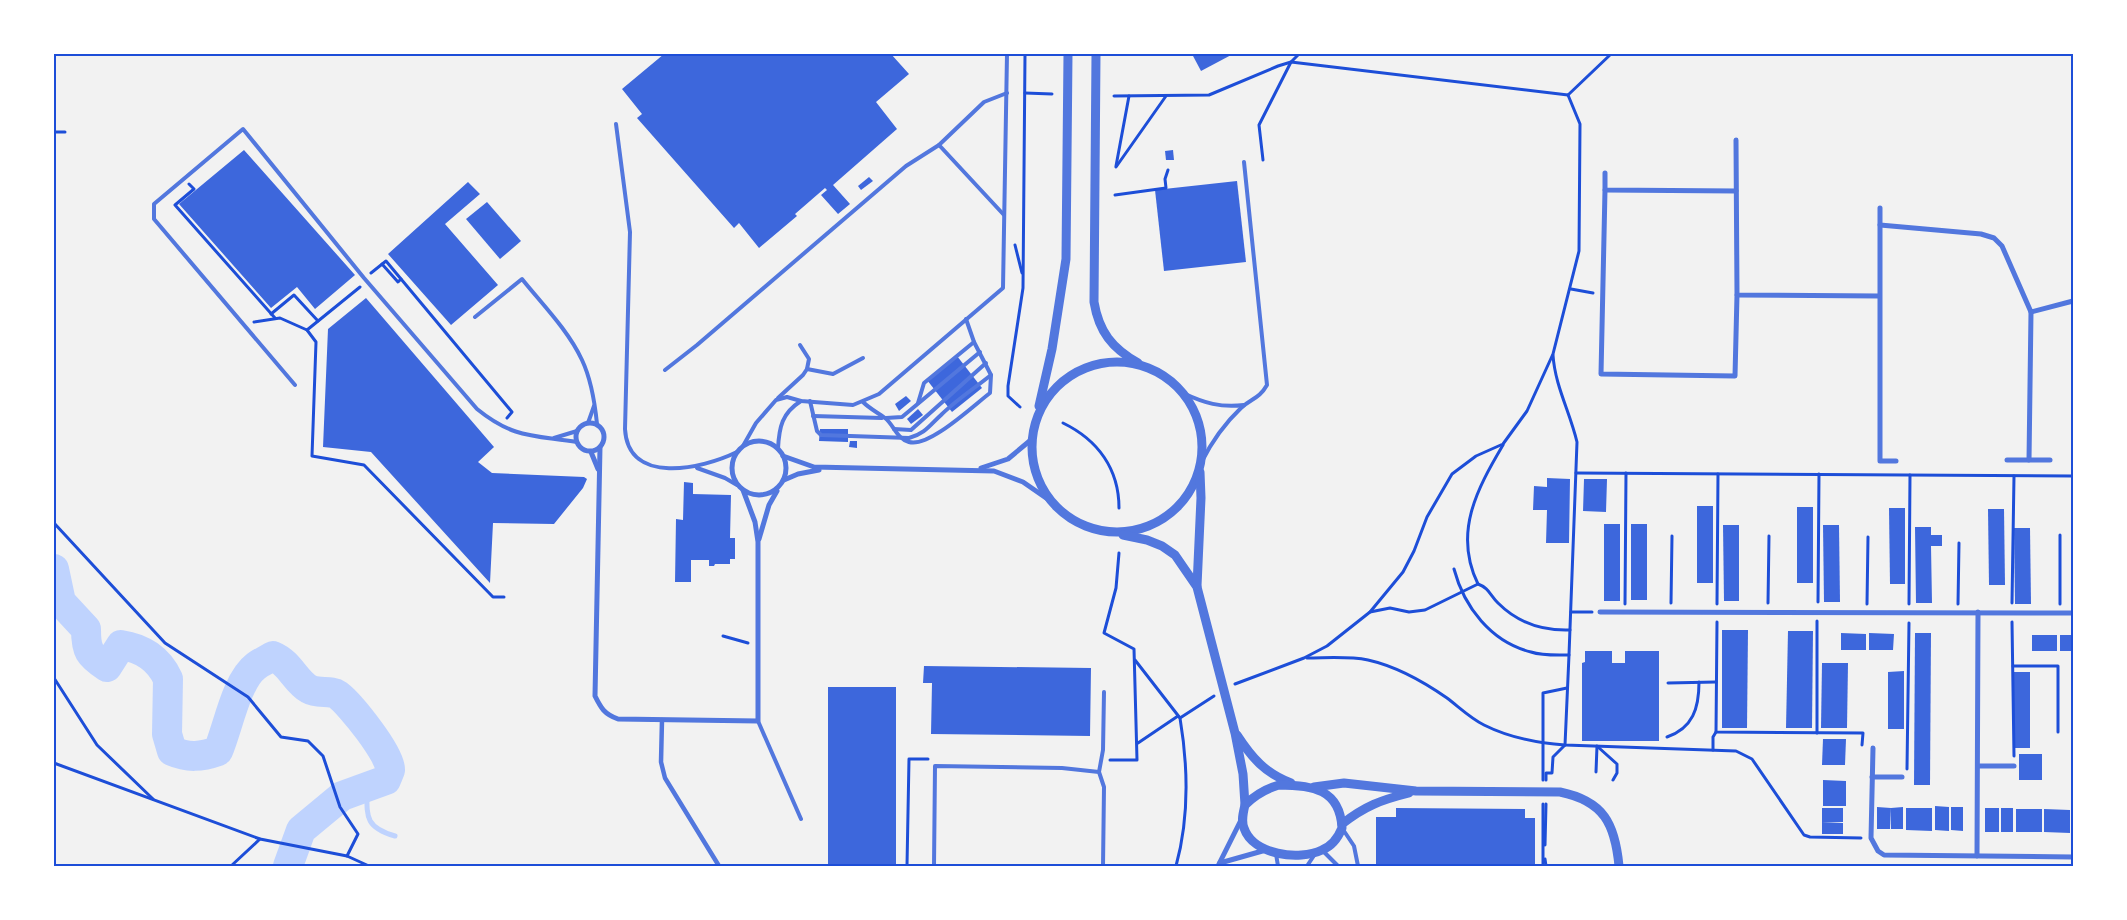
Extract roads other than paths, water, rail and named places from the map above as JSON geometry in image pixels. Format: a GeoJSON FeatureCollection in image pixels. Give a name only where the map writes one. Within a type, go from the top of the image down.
{"type":"FeatureCollection","features":[{"type":"Feature","properties":{"kind":"street"},"geometry":{"type":"LineString","coordinates":[[1049,500],[1036,475],[1032,461],[1032,439],[1054,339],[1066,259],[1068,54]]}},
{"type":"Feature","properties":{"kind":"street"},"geometry":{"type":"LineString","coordinates":[[1096,54],[1094,302],[1096,316],[1107,339],[1121,353],[1142,366],[1164,376],[1183,393],[1196,414],[1200,430],[1201,466],[1197,588]]}},
{"type":"Feature","properties":{"kind":"street"},"geometry":{"type":"LineString","coordinates":[[1605,173],[1601,374],[1735,376],[1737,295],[1736,140]]}},
{"type":"Feature","properties":{"kind":"street"},"geometry":{"type":"LineString","coordinates":[[1605,190],[1736,192]]}},
{"type":"Feature","properties":{"kind":"street"},"geometry":{"type":"LineString","coordinates":[[1880,208],[1880,461],[1896,461]]}},
{"type":"Feature","properties":{"kind":"street"},"geometry":{"type":"LineString","coordinates":[[1880,225],[1981,234],[1994,238],[2002,246],[2031,312],[2029,460]]}},
{"type":"Feature","properties":{"kind":"street"},"geometry":{"type":"LineString","coordinates":[[1737,295],[1879,296]]}},
{"type":"Feature","properties":{"kind":"street"},"geometry":{"type":"LineString","coordinates":[[2031,312],[2073,301]]}},
{"type":"Feature","properties":{"kind":"street"},"geometry":{"type":"LineString","coordinates":[[1036,418],[1046,399],[1061,383],[1079,371],[1099,364],[1121,362],[1142,366]]}},
{"type":"Feature","properties":{"kind":"street"},"geometry":{"type":"LineString","coordinates":[[600,447],[591,452],[581,449],[577,442],[577,431],[588,423],[597,424],[604,436],[600,447],[599,472],[595,696],[600,708],[607,715],[618,719],[758,721],[758,542],[755,522],[743,490]]}},
{"type":"Feature","properties":{"kind":"street"},"geometry":{"type":"LineString","coordinates":[[978,469],[1008,459],[1032,439]]}},
{"type":"Feature","properties":{"kind":"street"},"geometry":{"type":"LineString","coordinates":[[765,441],[778,449],[783,456],[786,472],[784,480],[774,492],[759,496],[743,490],[737,484],[732,469],[737,452],[743,446],[751,442],[765,441]]}},
{"type":"Feature","properties":{"kind":"street"},"geometry":{"type":"LineString","coordinates":[[591,452],[599,472]]}},
{"type":"Feature","properties":{"kind":"street"},"geometry":{"type":"LineString","coordinates":[[783,456],[814,467],[835,469],[978,469],[1009,476],[1023,482],[1049,500],[1066,516],[1088,528],[1148,540],[1162,546],[1175,555],[1186,568],[1197,588],[1206,620],[1235,730],[1243,774],[1245,805],[1243,827],[1253,843],[1271,851],[1301,855],[1319,851],[1331,845],[1342,826],[1362,808],[1381,800],[1416,791]]}},
{"type":"Feature","properties":{"kind":"street"},"geometry":{"type":"LineString","coordinates":[[2006,460],[2050,460]]}},
{"type":"Feature","properties":{"kind":"street"},"geometry":{"type":"LineString","coordinates":[[1111,533],[1140,530],[1167,517],[1188,496],[1201,466]]}},
{"type":"Feature","properties":{"kind":"street"},"geometry":{"type":"LineString","coordinates":[[784,480],[798,474],[835,469]]}},
{"type":"Feature","properties":{"kind":"street"},"geometry":{"type":"LineString","coordinates":[[758,542],[769,504],[779,486]]}},
{"type":"Feature","properties":{"kind":"street"},"geometry":{"type":"LineString","coordinates":[[1600,612],[2073,613]]}},
{"type":"Feature","properties":{"kind":"street"},"geometry":{"type":"LineString","coordinates":[[1978,612],[1978,856]]}},
{"type":"Feature","properties":{"kind":"street"},"geometry":{"type":"LineString","coordinates":[[662,720],[661,762],[665,778],[719,866]]}},
{"type":"Feature","properties":{"kind":"street"},"geometry":{"type":"LineString","coordinates":[[1235,730],[1251,756],[1264,769],[1296,785]]}},
{"type":"Feature","properties":{"kind":"street"},"geometry":{"type":"LineString","coordinates":[[1873,748],[1871,838],[1878,850],[1884,855],[2073,857]]}},
{"type":"Feature","properties":{"kind":"street"},"geometry":{"type":"LineString","coordinates":[[1978,766],[2014,766]]}},
{"type":"Feature","properties":{"kind":"street"},"geometry":{"type":"LineString","coordinates":[[1872,777],[1902,777]]}},
{"type":"Feature","properties":{"kind":"street"},"geometry":{"type":"LineString","coordinates":[[1245,805],[1266,789],[1279,785],[1314,786],[1344,784],[1416,791],[1546,792],[1576,795],[1600,810],[1614,834],[1619,866]]}},
{"type":"Feature","properties":{"kind":"street"},"geometry":{"type":"LineString","coordinates":[[1314,786],[1334,801],[1342,826]]}},
{"type":"Feature","properties":{"kind":"street"},"geometry":{"type":"LineString","coordinates":[[1219,865],[1243,817]]}},
{"type":"Feature","properties":{"kind":"street"},"geometry":{"type":"LineString","coordinates":[[1219,865],[1271,851]]}},
{"type":"Feature","properties":{"kind":"lane"},"geometry":{"type":"LineString","coordinates":[[776,400],[787,397],[801,401],[853,405],[879,394],[1004,286],[1007,54]]}},
{"type":"Feature","properties":{"kind":"lane"},"geometry":{"type":"LineString","coordinates":[[665,370],[697,345],[906,166],[939,145],[984,102],[1007,93]]}},
{"type":"Feature","properties":{"kind":"lane"},"geometry":{"type":"LineString","coordinates":[[616,124],[630,232],[625,441],[635,458],[649,466],[695,467],[722,459],[737,452]]}},
{"type":"Feature","properties":{"kind":"lane"},"geometry":{"type":"LineString","coordinates":[[295,385],[154,219],[154,204],[243,129],[366,280],[478,409],[501,426],[515,433],[530,437],[577,442]]}},
{"type":"Feature","properties":{"kind":"lane"},"geometry":{"type":"LineString","coordinates":[[939,145],[1004,215]]}},
{"type":"Feature","properties":{"kind":"lane"},"geometry":{"type":"LineString","coordinates":[[1201,466],[1220,430],[1244,405],[1261,396],[1267,385],[1244,162]]}},
{"type":"Feature","properties":{"kind":"lane"},"geometry":{"type":"LineString","coordinates":[[475,318],[522,279],[560,326],[582,360],[595,404],[597,424]]}},
{"type":"Feature","properties":{"kind":"lane"},"geometry":{"type":"LineString","coordinates":[[863,402],[870,410],[885,418],[899,436],[910,442],[921,442],[936,434],[991,392],[991,375],[974,342],[966,320]]}},
{"type":"Feature","properties":{"kind":"lane"},"geometry":{"type":"LineString","coordinates":[[918,404],[924,383],[974,342]]}},
{"type":"Feature","properties":{"kind":"lane"},"geometry":{"type":"LineString","coordinates":[[743,446],[756,423],[807,369],[809,359],[800,345]]}},
{"type":"Feature","properties":{"kind":"lane"},"geometry":{"type":"LineString","coordinates":[[813,416],[902,417],[980,352]]}},
{"type":"Feature","properties":{"kind":"lane"},"geometry":{"type":"LineString","coordinates":[[807,369],[833,374],[854,365],[863,358]]}},
{"type":"Feature","properties":{"kind":"lane"},"geometry":{"type":"LineString","coordinates":[[893,429],[911,430],[986,363]]}},
{"type":"Feature","properties":{"kind":"lane"},"geometry":{"type":"LineString","coordinates":[[810,401],[817,433],[821,435],[899,436],[909,438],[918,436],[991,375]]}},
{"type":"Feature","properties":{"kind":"lane"},"geometry":{"type":"LineString","coordinates":[[1183,393],[1214,405],[1229,407],[1244,405]]}},
{"type":"Feature","properties":{"kind":"lane"},"geometry":{"type":"LineString","coordinates":[[778,449],[779,429],[784,418],[791,408],[801,401]]}},
{"type":"Feature","properties":{"kind":"lane"},"geometry":{"type":"LineString","coordinates":[[588,423],[595,404]]}},
{"type":"Feature","properties":{"kind":"lane"},"geometry":{"type":"LineString","coordinates":[[552,438],[577,431]]}},
{"type":"Feature","properties":{"kind":"lane"},"geometry":{"type":"LineString","coordinates":[[695,467],[737,484]]}},
{"type":"Feature","properties":{"kind":"lane"},"geometry":{"type":"LineString","coordinates":[[1103,866],[1104,788],[1099,772],[1103,750],[1104,692]]}},
{"type":"Feature","properties":{"kind":"lane"},"geometry":{"type":"LineString","coordinates":[[758,721],[802,819]]}},
{"type":"Feature","properties":{"kind":"lane"},"geometry":{"type":"LineString","coordinates":[[934,866],[934,766],[1062,768],[1099,772]]}},
{"type":"Feature","properties":{"kind":"lane"},"geometry":{"type":"LineString","coordinates":[[1342,826],[1354,846],[1358,866]]}},
{"type":"Feature","properties":{"kind":"lane"},"geometry":{"type":"LineString","coordinates":[[1271,851],[1278,866]]}},
{"type":"Feature","properties":{"kind":"lane"},"geometry":{"type":"LineString","coordinates":[[1307,866],[1319,851],[1338,866]]}},
{"type":"Feature","properties":{"kind":"waterway"},"geometry":{"type":"LineString","coordinates":[[54,569],[61,602],[86,629],[88,648],[92,656],[107,667],[121,645],[143,652],[155,660],[164,672],[168,679],[167,734],[172,751],[195,756],[218,751],[243,682],[256,666],[273,656],[284,663],[304,686],[316,691],[338,695],[360,719],[378,742],[389,763],[390,770],[386,780],[342,796],[301,830],[288,866]]}},
{"type":"Feature","properties":{"kind":"waterway"},"geometry":{"type":"LineString","coordinates":[[367,788],[369,819],[378,829],[395,836]]}}]}
